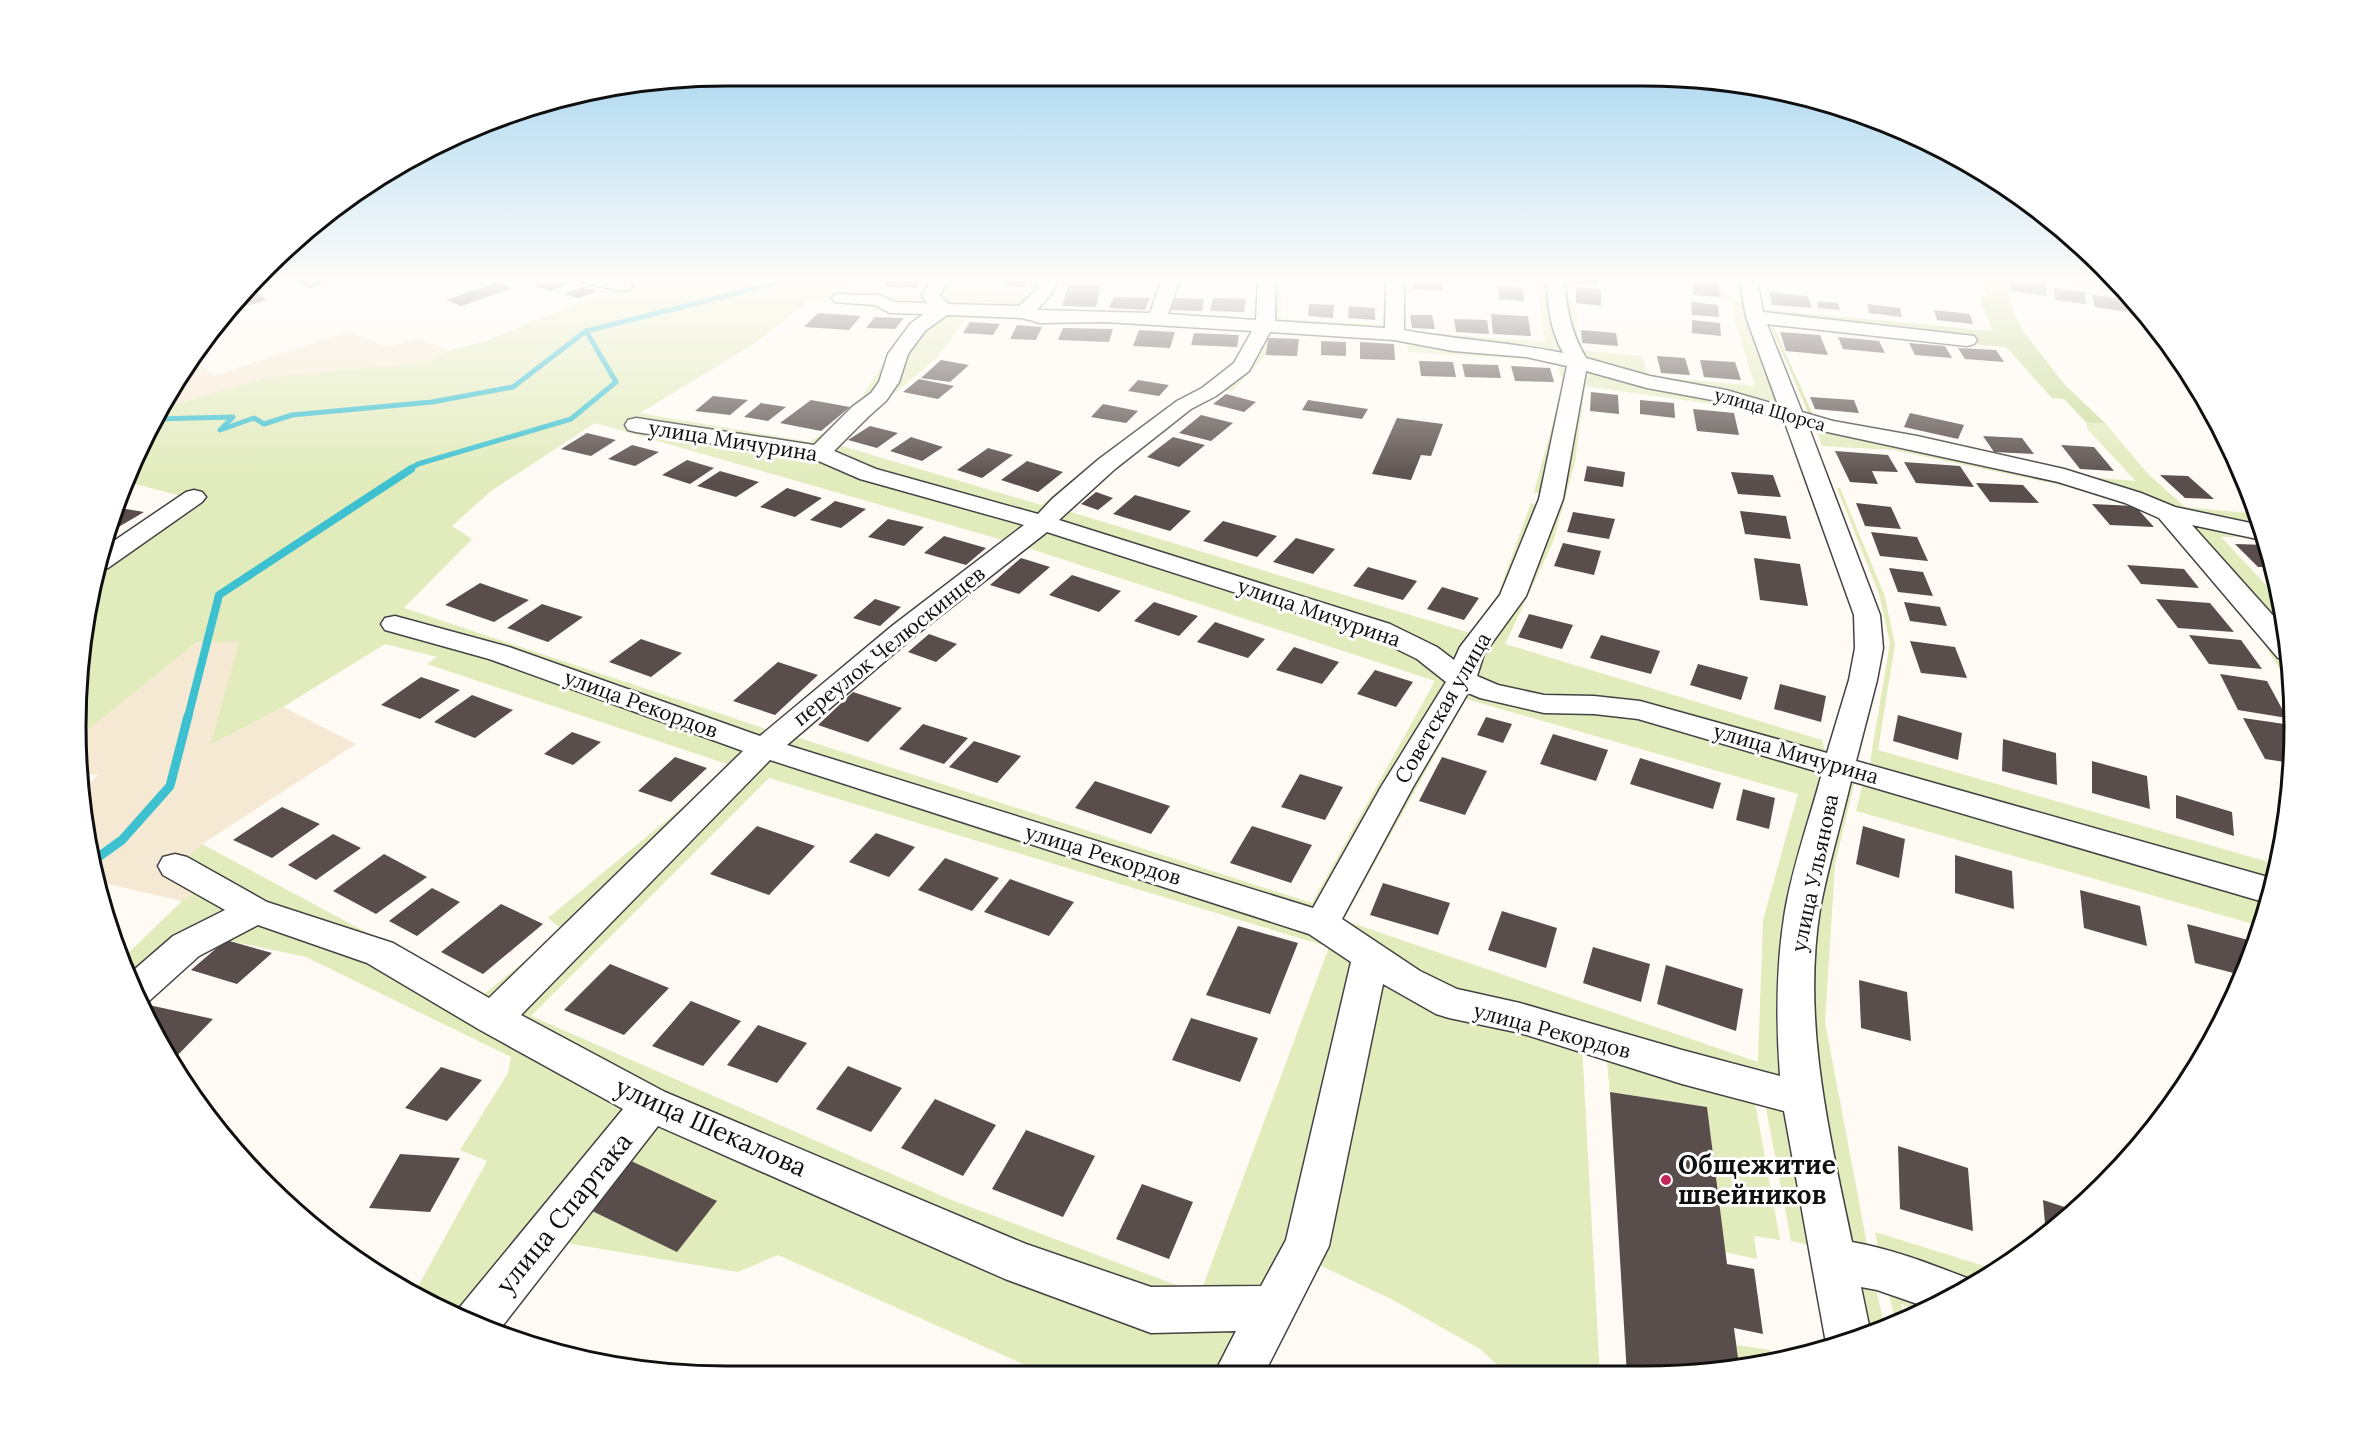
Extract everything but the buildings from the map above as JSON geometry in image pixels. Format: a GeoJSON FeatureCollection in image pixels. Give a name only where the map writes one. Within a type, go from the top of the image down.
{"type":"FeatureCollection","features":[{"type":"Feature","properties":{"kind":"street"},"geometry":{"type":"LineString","coordinates":[[819,453],[860,412],[879,397],[890,382],[898,354],[904,347]]}},
{"type":"Feature","properties":{"kind":"street","name":"переулок Челюскинцев"},"geometry":{"type":"LineString","coordinates":[[493,1019],[764,748],[902,632],[1043,523],[1060,504],[1107,464],[1166,422],[1184,405],[1209,392],[1242,367],[1253,347]]}},
{"type":"Feature","properties":{"kind":"street","name":"улица Щорса"},"geometry":{"type":"LineString","coordinates":[[1474,347],[1526,351],[1578,362],[1647,382],[1725,396],[1830,427],[1928,445],[2064,476],[2133,498],[2168,513],[2254,531]]}},
{"type":"Feature","properties":{"kind":"street"},"geometry":{"type":"LineString","coordinates":[[1569,347],[1578,362]]}},
{"type":"Feature","properties":{"kind":"street","name":"улица Ульянова"},"geometry":{"type":"LineString","coordinates":[[1767,347],[1867,615],[1869,648],[1863,680],[1803,909],[1797,958],[1795,1022],[1802,1099],[1847,1334]]}},
{"type":"Feature","properties":{"kind":"street","name":"Советская улица"},"geometry":{"type":"LineString","coordinates":[[1322,924],[1397,787],[1462,680],[1470,653],[1513,596],[1551,499],[1578,362]]}},
{"type":"Feature","properties":{"kind":"street","name":"улица Мичурина"},"geometry":{"type":"LineString","coordinates":[[636,425],[819,453],[868,474],[1043,523],[1380,630],[1427,653],[1462,680],[1490,692],[1544,704],[1594,705],[1640,710],[2264,889]]}},
{"type":"Feature","properties":{"kind":"street"},"geometry":{"type":"LineString","coordinates":[[108,557],[194,497]]}},
{"type":"Feature","properties":{"kind":"street"},"geometry":{"type":"LineString","coordinates":[[2168,513],[2279,640]]}},
{"type":"Feature","properties":{"kind":"street","name":"улица Рекордов"},"geometry":{"type":"LineString","coordinates":[[394,624],[499,653],[764,748],[1322,924],[1407,981],[1449,1003],[1520,1018],[1671,1064],[1802,1099]]}},
{"type":"Feature","properties":{"kind":"street","name":"улица Шекалова"},"geometry":{"type":"LineString","coordinates":[[175,866],[255,911],[380,953],[493,1019],[651,1104],[1021,1264],[1151,1310],[1273,1308]]}},
{"type":"Feature","properties":{"kind":"street"},"geometry":{"type":"LineString","coordinates":[[141,986],[186,946],[255,911]]}},
{"type":"Feature","properties":{"kind":"street"},"geometry":{"type":"LineString","coordinates":[[1242,1366],[1308,1246],[1371,955]]}},
{"type":"Feature","properties":{"kind":"street","name":"улица Спартака"},"geometry":{"type":"LineString","coordinates":[[480,1318],[651,1104]]}},
{"type":"Feature","properties":{"kind":"street"},"geometry":{"type":"LineString","coordinates":[[1832,1260],[1876,1268],[1943,1292]]}},
{"type":"Feature","properties":{"kind":"shaded area"},"geometry":{"type":"Polygon","coordinates":[[[300,347],[441,347],[450,350],[357,405],[227,441],[137,474],[171,406],[198,364],[215,375],[300,347]]]}},
{"type":"Feature","properties":{"kind":"shaded area"},"geometry":{"type":"Polygon","coordinates":[[[197,642],[239,642],[210,745],[283,707],[356,744],[202,844],[182,863],[202,889],[182,901],[105,883],[91,810],[89,784],[98,775],[88,774],[86,731],[197,642]]]}},
{"type":"Feature","properties":{"kind":"green space"},"geometry":{"type":"Polygon","coordinates":[[[463,347],[749,347],[640,413],[810,442],[851,414],[890,353],[883,381],[814,458],[1029,524],[1006,541],[595,423],[491,491],[452,526],[472,539],[404,608],[772,731],[760,738],[493,657],[747,749],[733,766],[427,664],[437,657],[385,644],[283,707],[210,745],[239,642],[197,642],[86,731],[91,642],[106,564],[205,494],[195,493],[110,551],[112,543],[185,497],[133,483],[137,475],[143,472],[139,471],[171,406],[265,378],[430,362],[450,350],[463,347]]]}},
{"type":"Feature","properties":{"kind":"green space"},"geometry":{"type":"Polygon","coordinates":[[[913,347],[945,347],[937,358],[890,397],[901,378],[907,354],[913,347]]]}},
{"type":"Feature","properties":{"kind":"green space"},"geometry":{"type":"Polygon","coordinates":[[[1255,347],[1268,347],[1266,355],[1231,392],[1223,390],[1255,347]]]}},
{"type":"Feature","properties":{"kind":"green space"},"geometry":{"type":"Polygon","coordinates":[[[1408,347],[1460,347],[1527,354],[1573,364],[1543,492],[1534,493],[1563,384],[1557,361],[1408,352],[1408,347]]]}},
{"type":"Feature","properties":{"kind":"green space"},"geometry":{"type":"Polygon","coordinates":[[[1504,347],[1564,347],[1567,355],[1504,347]]]}},
{"type":"Feature","properties":{"kind":"green space"},"geometry":{"type":"Polygon","coordinates":[[[1575,347],[1578,347],[1578,350],[1642,356],[1648,376],[1755,386],[1743,347],[1759,347],[1780,402],[1649,380],[1584,361],[1575,347]]]}},
{"type":"Feature","properties":{"kind":"green space"},"geometry":{"type":"Polygon","coordinates":[[[1780,347],[1783,347],[1813,415],[1811,419],[1780,347]]]}},
{"type":"Feature","properties":{"kind":"green space"},"geometry":{"type":"Polygon","coordinates":[[[2003,347],[2035,347],[2064,384],[2106,424],[2086,422],[2064,399],[2052,398],[2006,347],[2003,347]]]}},
{"type":"Feature","properties":{"kind":"green space"},"geometry":{"type":"Polygon","coordinates":[[[1582,368],[1727,398],[1760,411],[1585,386],[1575,462],[1553,542],[1505,644],[1822,740],[1827,757],[1542,698],[1491,686],[1469,677],[1516,599],[1582,368]]]}},
{"type":"Feature","properties":{"kind":"green space"},"geometry":{"type":"Polygon","coordinates":[[[1813,415],[2088,477],[2136,481],[2088,430],[2086,422],[2106,424],[2148,474],[2185,507],[2248,513],[2253,528],[1873,433],[1813,415]]]}},
{"type":"Feature","properties":{"kind":"green space"},"geometry":{"type":"Polygon","coordinates":[[[1815,426],[1918,445],[2063,478],[2131,499],[2166,514],[2280,648],[2282,672],[2258,634],[2152,511],[2127,499],[1893,450],[1822,446],[1815,426]]]}},
{"type":"Feature","properties":{"kind":"green space"},"geometry":{"type":"Polygon","coordinates":[[[835,444],[1041,505],[1083,473],[1042,512],[1030,514],[874,471],[832,452],[835,444]]]}},
{"type":"Feature","properties":{"kind":"green space"},"geometry":{"type":"Polygon","coordinates":[[[1837,488],[1840,488],[1884,594],[1895,644],[1878,750],[2270,862],[2265,884],[1878,772],[1871,765],[1871,756],[1890,643],[1879,594],[1837,488]]]}},
{"type":"Feature","properties":{"kind":"green space"},"geometry":{"type":"Polygon","coordinates":[[[1531,503],[1539,506],[1504,594],[1457,670],[1432,651],[1057,523],[1064,510],[1470,633],[1498,595],[1531,503]]]}},
{"type":"Feature","properties":{"kind":"green space"},"geometry":{"type":"Polygon","coordinates":[[[2177,517],[2256,537],[2221,537],[2269,588],[2277,633],[2177,517]]]}},
{"type":"Feature","properties":{"kind":"green space"},"geometry":{"type":"Polygon","coordinates":[[[1043,529],[1376,632],[1453,680],[1316,916],[775,745],[1043,529]],[[1025,547],[790,735],[1312,903],[1435,681],[1025,547]]]}},
{"type":"Feature","properties":{"kind":"green space"},"geometry":{"type":"Polygon","coordinates":[[[1465,688],[1642,715],[1825,768],[1782,1082],[1450,992],[1332,924],[1465,688]],[[1466,699],[1343,920],[1758,1062],[1763,920],[1798,794],[1466,699]]]}},
{"type":"Feature","properties":{"kind":"green space"},"geometry":{"type":"Polygon","coordinates":[[[765,758],[1318,932],[1362,960],[1298,1243],[1264,1294],[1158,1298],[658,1096],[504,1017],[765,758]],[[769,778],[531,1016],[949,1199],[1200,1294],[1329,947],[769,778]]]}},
{"type":"Feature","properties":{"kind":"green space"},"geometry":{"type":"Polygon","coordinates":[[[730,768],[494,1010],[265,908],[182,863],[202,844],[483,995],[563,930],[548,918],[730,768]]]}},
{"type":"Feature","properties":{"kind":"green space"},"geometry":{"type":"Polygon","coordinates":[[[1849,775],[1856,776],[1835,864],[1825,1022],[1870,1260],[1848,1254],[1808,1025],[1816,913],[1849,775]]]}},
{"type":"Feature","properties":{"kind":"green space"},"geometry":{"type":"Polygon","coordinates":[[[1864,778],[2263,893],[2253,924],[1856,811],[1864,778]]]}},
{"type":"Feature","properties":{"kind":"green space"},"geometry":{"type":"Polygon","coordinates":[[[202,889],[243,914],[180,944],[138,980],[127,954],[182,901],[202,889]]]}},
{"type":"Feature","properties":{"kind":"green space"},"geometry":{"type":"Polygon","coordinates":[[[253,919],[375,960],[636,1108],[474,1314],[418,1287],[487,1161],[460,1150],[508,1073],[511,1057],[306,957],[226,940],[195,952],[147,999],[143,990],[189,948],[253,919]]]}},
{"type":"Feature","properties":{"kind":"green space"},"geometry":{"type":"Polygon","coordinates":[[[1379,970],[1582,1046],[1599,1366],[1498,1366],[1480,1349],[1391,1299],[1315,1263],[1379,970]]]}},
{"type":"Feature","properties":{"kind":"green space"},"geometry":{"type":"Polygon","coordinates":[[[1606,1053],[1755,1102],[1780,1240],[1754,1236],[1757,1259],[1725,1252],[1707,1107],[1610,1092],[1606,1053]]]}},
{"type":"Feature","properties":{"kind":"green space"},"geometry":{"type":"Polygon","coordinates":[[[1765,1103],[1787,1111],[1809,1245],[1791,1241],[1765,1103]]]}},
{"type":"Feature","properties":{"kind":"green space"},"geometry":{"type":"Polygon","coordinates":[[[652,1116],[1017,1274],[1254,1319],[1228,1366],[1028,1366],[778,1255],[738,1272],[554,1241],[652,1116]]]}},
{"type":"Feature","properties":{"kind":"green space"},"geometry":{"type":"Polygon","coordinates":[[[1875,1232],[1987,1267],[1953,1287],[1881,1262],[1875,1232]]]}},
{"type":"Feature","properties":{"kind":"green space"},"geometry":{"type":"Polygon","coordinates":[[[1853,1273],[1873,1276],[1883,1320],[1864,1328],[1853,1273]]]}},
{"type":"Feature","properties":{"kind":"green space"},"geometry":{"type":"Polygon","coordinates":[[[1885,1279],[1935,1296],[1911,1307],[1901,1304],[1903,1312],[1894,1316],[1885,1279]]]}},
{"type":"Feature","properties":{"kind":"green space"},"geometry":{"type":"Polygon","coordinates":[[[1737,1345],[1770,1350],[1771,1354],[1738,1359],[1737,1345]]]}},
{"type":"Feature","properties":{"kind":"waterway"},"geometry":{"type":"LineString","coordinates":[[164,419],[233,417],[220,430],[254,418],[264,424],[292,415],[432,402],[513,387],[565,347]]}},
{"type":"Feature","properties":{"kind":"waterway"},"geometry":{"type":"LineString","coordinates":[[408,470],[418,464],[571,419],[616,382],[595,347]]}},
{"type":"Feature","properties":{"kind":"waterway"},"geometry":{"type":"LineString","coordinates":[[188,717],[219,595],[411,469]]}},
{"type":"Feature","properties":{"kind":"waterway"},"geometry":{"type":"LineString","coordinates":[[99,856],[122,840],[170,786],[188,716]]}},
{"type":"Feature","properties":{"kind":"place","name":"Общежитие швейников"},"geometry":{"type":"Point","coordinates":[1666,1180]}}]}
